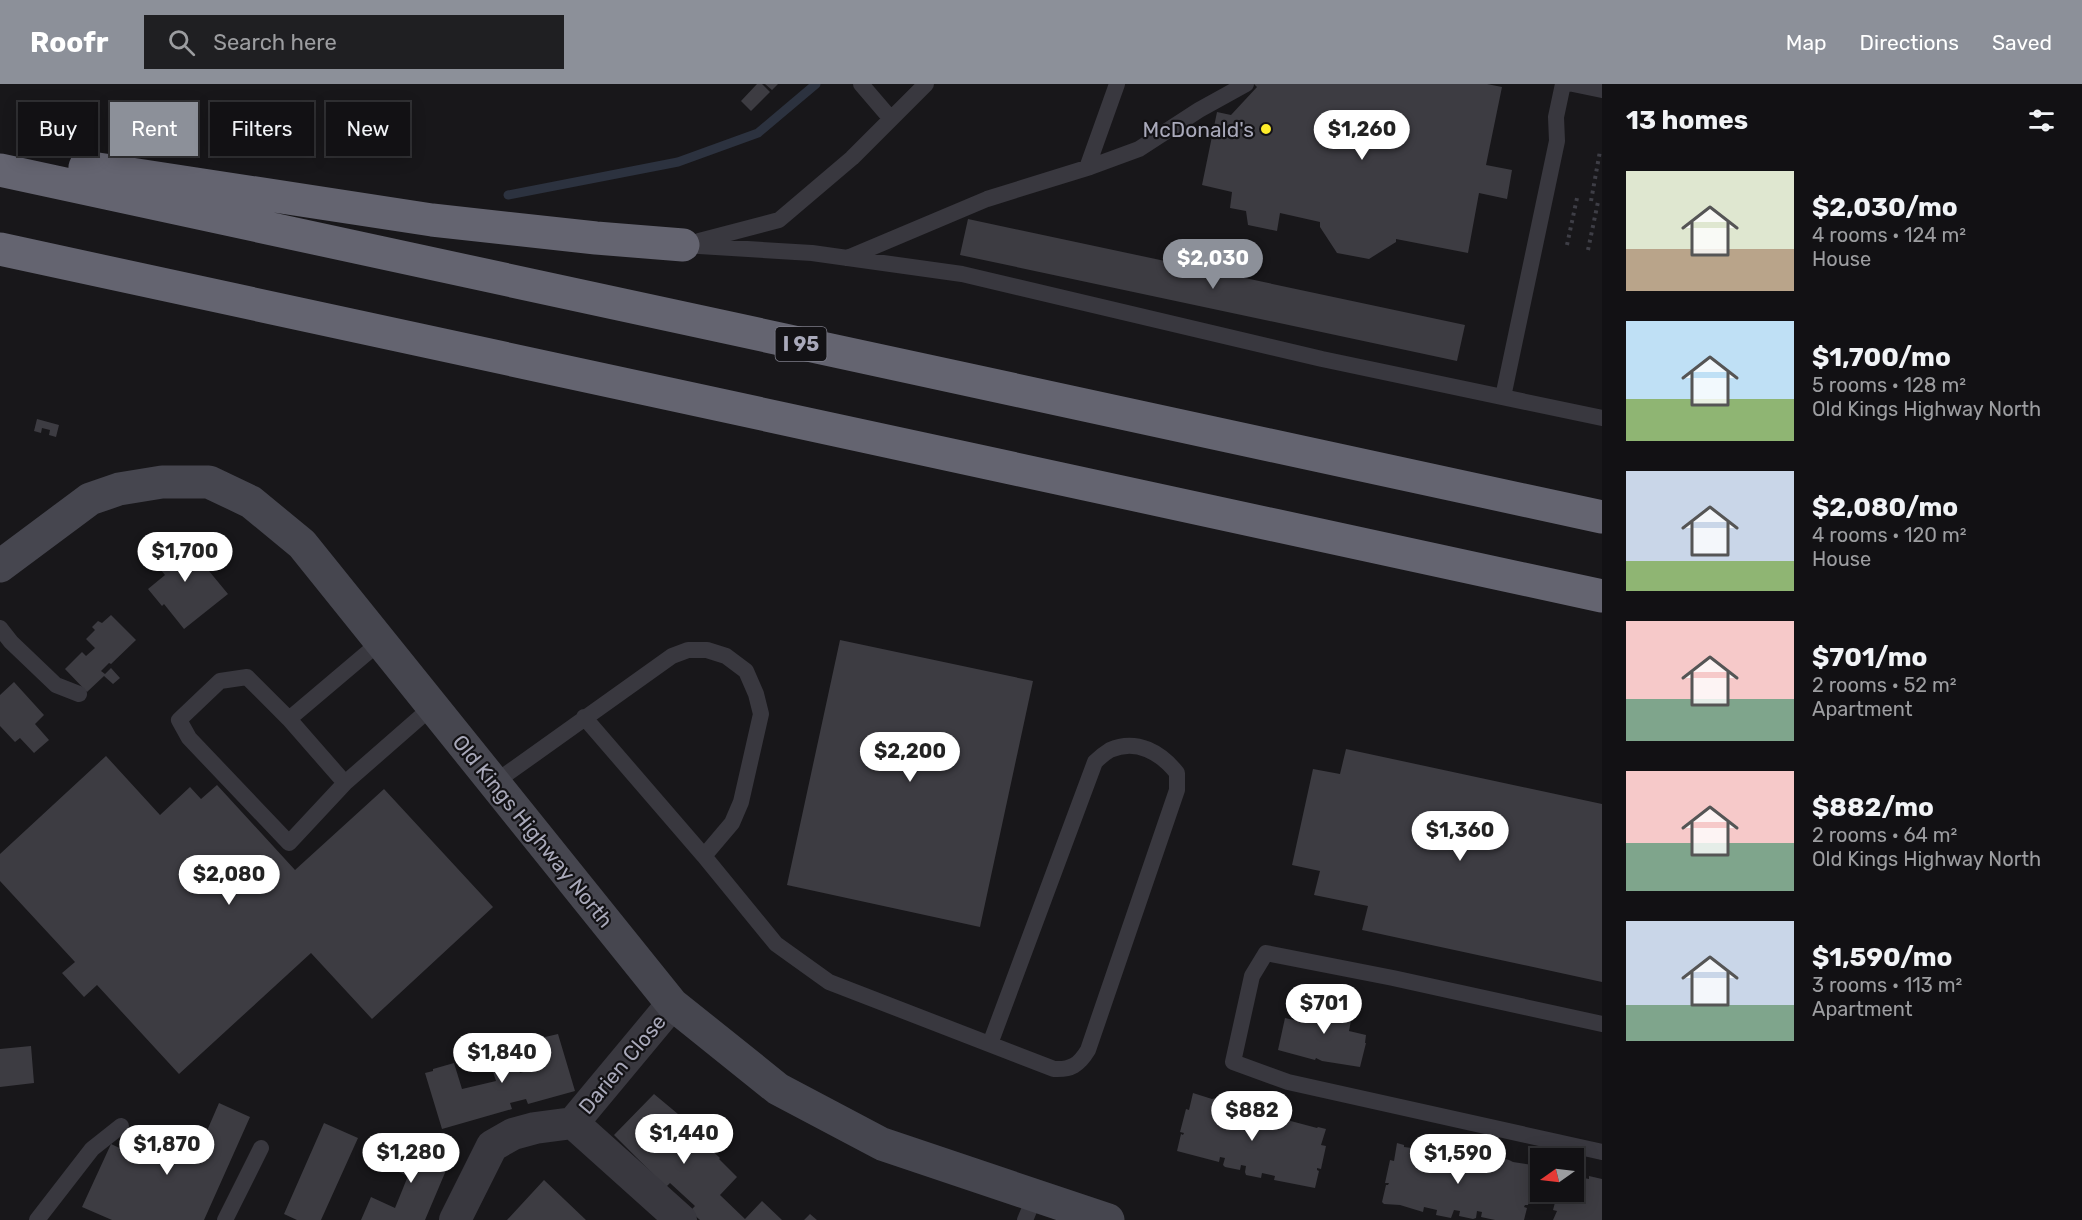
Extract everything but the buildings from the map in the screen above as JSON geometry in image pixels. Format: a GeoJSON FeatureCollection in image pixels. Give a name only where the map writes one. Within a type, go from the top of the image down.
{"type":"FeatureCollection","features":[{"type":"Feature","properties":{"kind":"highway"},"geometry":{"type":"LineString","coordinates":[[0,154],[432,220],[683,246]]}},
{"type":"Feature","properties":{"kind":"highway","name":"I 95"},"geometry":{"type":"LineString","coordinates":[[0,170],[1602,518]]}},
{"type":"Feature","properties":{"kind":"highway"},"geometry":{"type":"LineString","coordinates":[[0,249],[1602,596]]}},
{"type":"Feature","properties":{"kind":"street","name":"Old Kings Highway North"},"geometry":{"type":"LineString","coordinates":[[0,566],[90,499],[119,489],[162,482],[208,482],[251,502],[302,544],[672,1004],[778,1089],[882,1144],[1030,1208],[1108,1220]]}},
{"type":"Feature","properties":{"kind":"street","name":"Darien Close"},"geometry":{"type":"LineString","coordinates":[[455,1220],[492,1146],[513,1134],[535,1128],[573,1123],[672,1004]]}},
{"type":"Feature","properties":{"kind":"street","name":"Darien Close"},"geometry":{"type":"LineString","coordinates":[[573,1123],[681,1220]]}},
{"type":"Feature","properties":{"kind":"lane"},"geometry":{"type":"LineString","coordinates":[[861,84],[891,119]]}},
{"type":"Feature","properties":{"kind":"lane"},"geometry":{"type":"LineString","coordinates":[[683,246],[779,220],[852,158],[926,84]]}},
{"type":"Feature","properties":{"kind":"lane"},"geometry":{"type":"LineString","coordinates":[[1087,168],[1117,84]]}},
{"type":"Feature","properties":{"kind":"lane"},"geometry":{"type":"LineString","coordinates":[[846,258],[987,199],[1139,149],[1199,110],[1246,84]]}},
{"type":"Feature","properties":{"kind":"lane"},"geometry":{"type":"LineString","coordinates":[[1503,397],[1557,141],[1556,117],[1563,84]]}},
{"type":"Feature","properties":{"kind":"lane"},"geometry":{"type":"LineString","coordinates":[[1573,84],[1602,90]]}},
{"type":"Feature","properties":{"kind":"lane"},"geometry":{"type":"LineString","coordinates":[[683,246],[812,254],[962,274],[1322,359],[1602,418]]}},
{"type":"Feature","properties":{"kind":"lane"},"geometry":{"type":"LineString","coordinates":[[0,628],[11,642],[56,685],[79,694]]}},
{"type":"Feature","properties":{"kind":"lane"},"geometry":{"type":"LineString","coordinates":[[289,719],[380,642]]}},
{"type":"Feature","properties":{"kind":"lane"},"geometry":{"type":"LineString","coordinates":[[494,783],[672,656],[688,650],[707,650],[726,656],[746,671],[756,694],[761,714],[741,802],[732,823],[704,856]]}},
{"type":"Feature","properties":{"kind":"lane"},"geometry":{"type":"LineString","coordinates":[[345,783],[289,719],[247,677],[220,681],[179,720],[189,738],[289,843],[345,783],[433,706]]}},
{"type":"Feature","properties":{"kind":"lane"},"geometry":{"type":"LineString","coordinates":[[584,717],[704,856],[776,944],[829,982],[1053,1069],[1065,1070],[1076,1066],[1088,1050],[1177,790],[1177,773],[1168,762],[1150,748],[1128,746],[1110,750],[1095,762],[990,1044]]}},
{"type":"Feature","properties":{"kind":"lane"},"geometry":{"type":"LineString","coordinates":[[1602,1024],[1266,952],[1251,976],[1233,1062],[1288,1082],[1602,1152]]}},
{"type":"Feature","properties":{"kind":"lane"},"geometry":{"type":"LineString","coordinates":[[38,1220],[92,1149],[121,1126]]}},
{"type":"Feature","properties":{"kind":"lane"},"geometry":{"type":"LineString","coordinates":[[225,1220],[261,1148]]}},
{"type":"Feature","properties":{"kind":"path"},"geometry":{"type":"LineString","coordinates":[[1591,201],[1600,151]]}},
{"type":"Feature","properties":{"kind":"path"},"geometry":{"type":"LineString","coordinates":[[1568,245],[1577,198]]}},
{"type":"Feature","properties":{"kind":"path"},"geometry":{"type":"LineString","coordinates":[[1588,250],[1598,202]]}},
{"type":"Feature","properties":{"kind":"waterway"},"geometry":{"type":"LineString","coordinates":[[508,195],[678,162],[758,133],[816,84]]}},
{"type":"Feature","properties":{"kind":"place","name":"McDonald's"},"geometry":{"type":"Point","coordinates":[1266,129]}}]}
